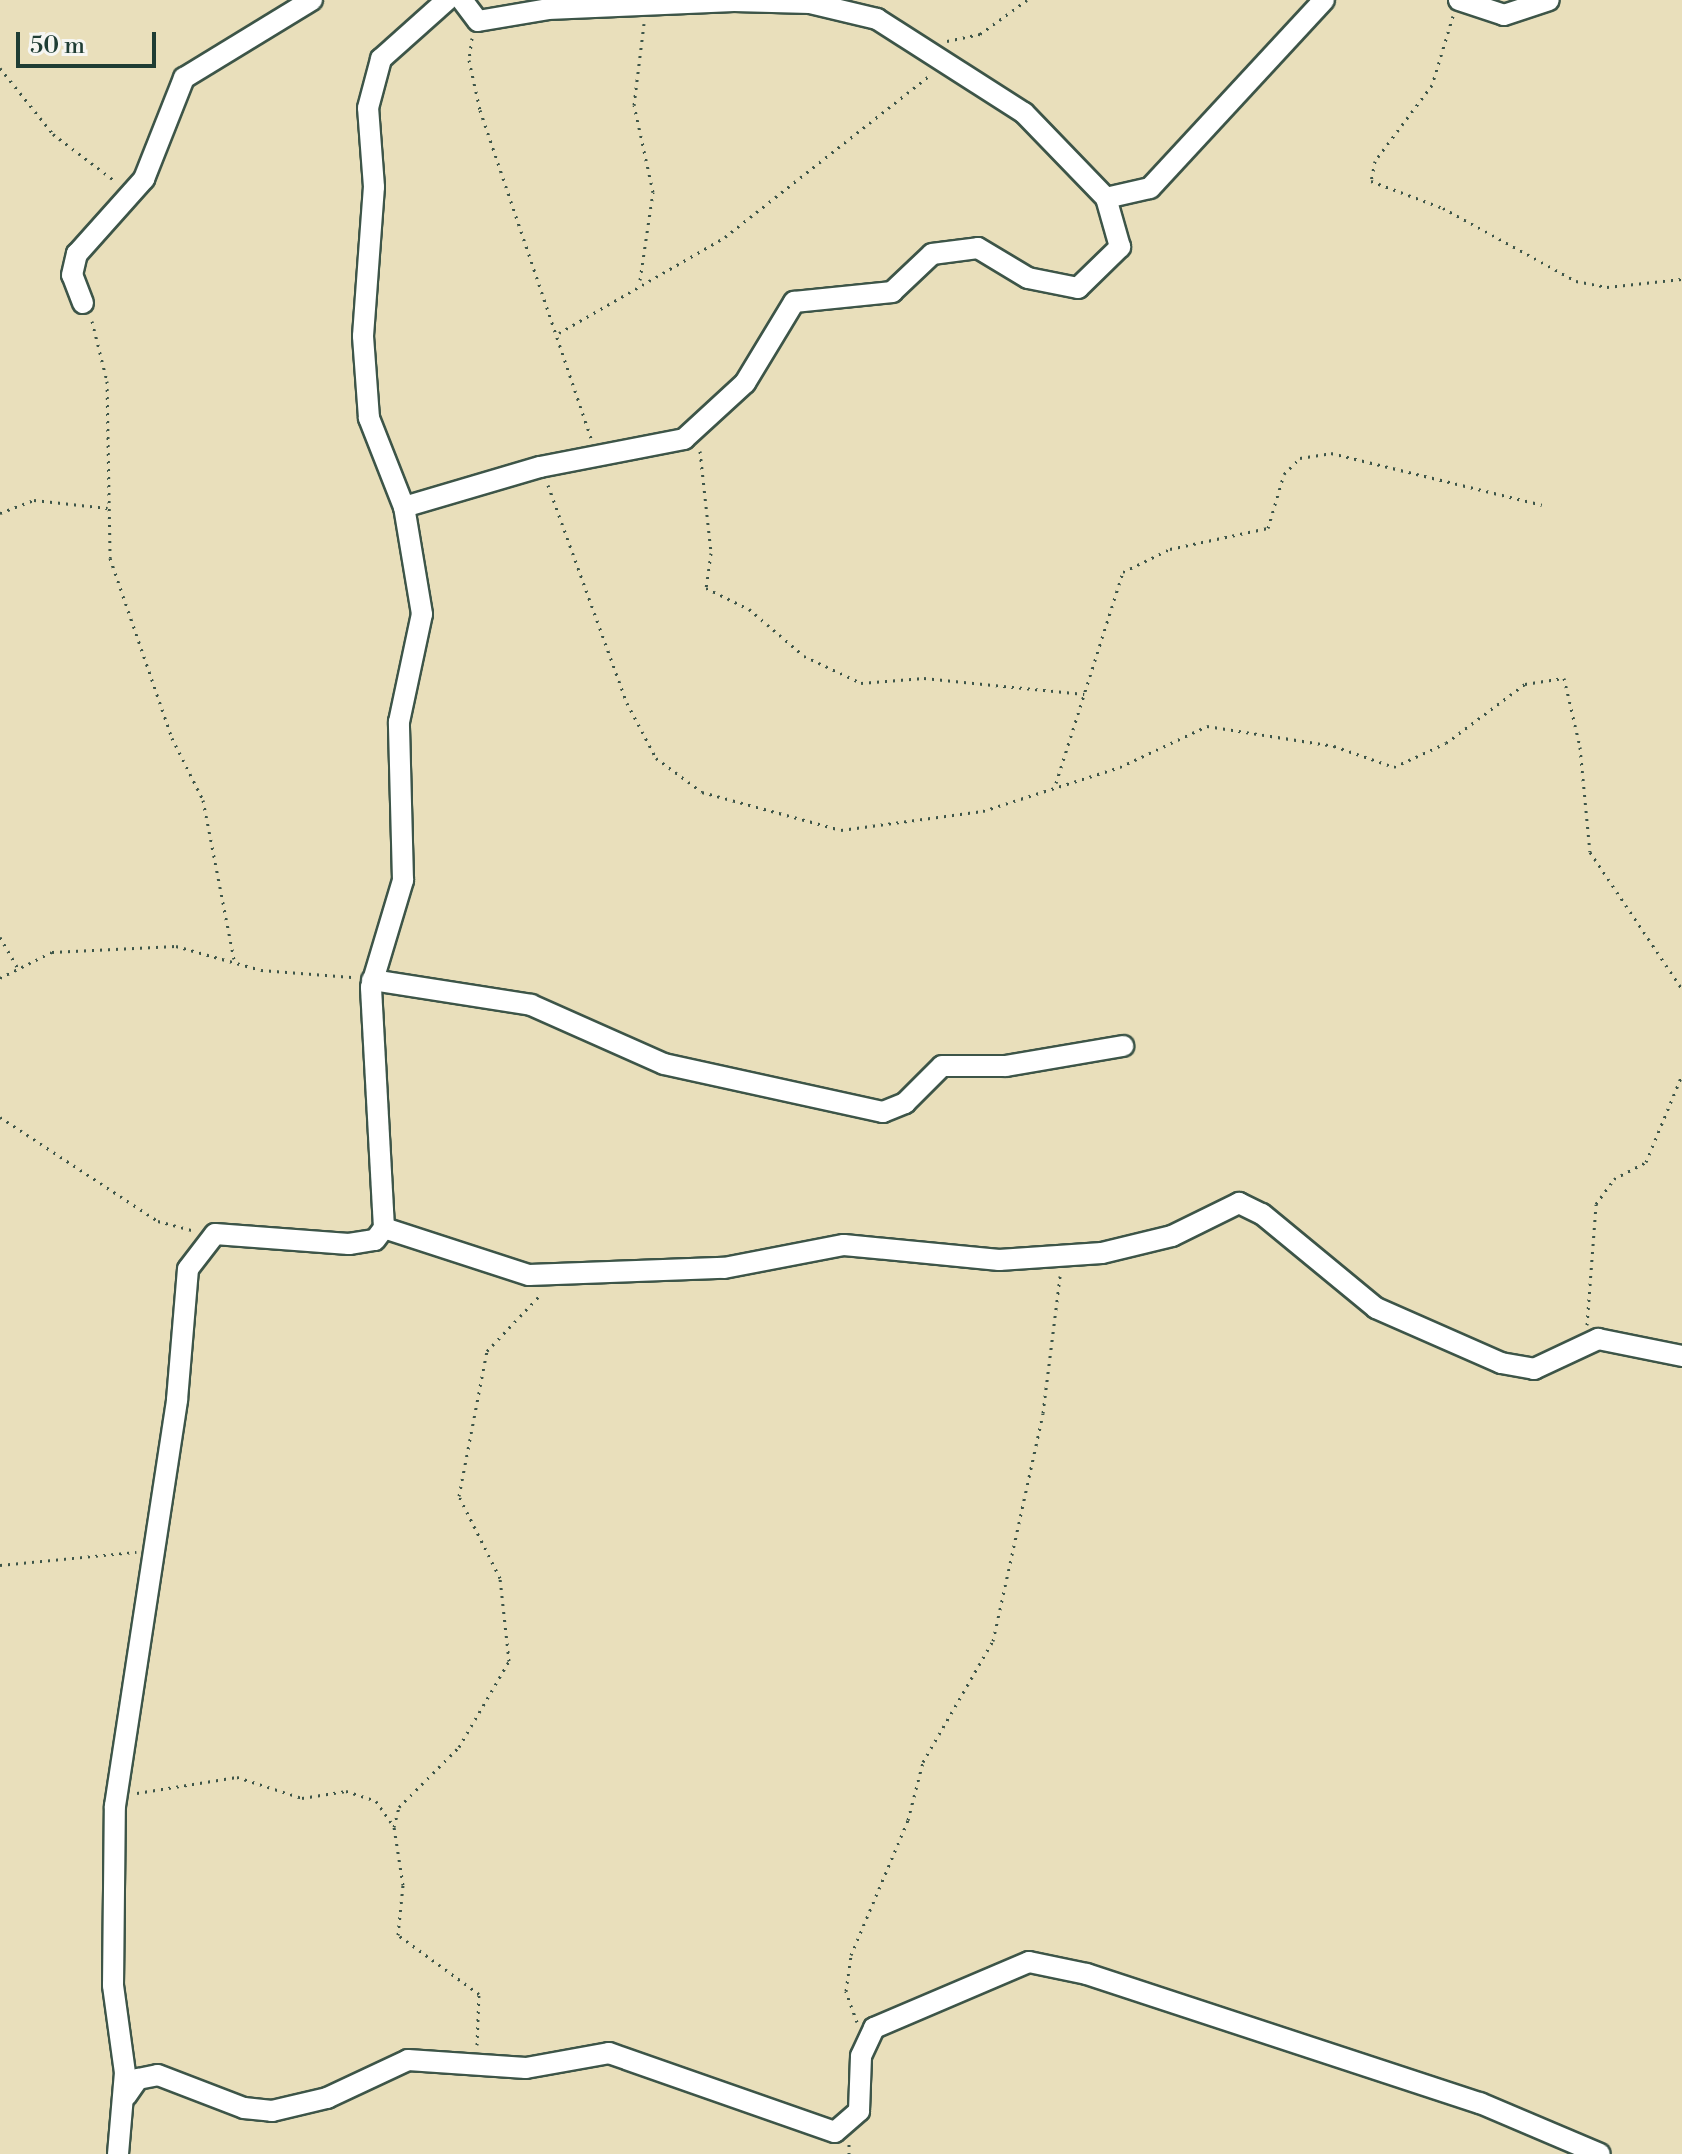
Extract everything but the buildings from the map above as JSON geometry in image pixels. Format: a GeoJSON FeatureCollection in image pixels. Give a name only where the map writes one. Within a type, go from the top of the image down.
{"type":"FeatureCollection","features":[{"type":"Feature","properties":{"kind":"street"},"geometry":{"type":"LineString","coordinates":[[83,303],[72,275],[77,254],[144,179],[184,78],[312,0]]}},
{"type":"Feature","properties":{"kind":"street"},"geometry":{"type":"LineString","coordinates":[[118,2154],[126,2096],[112,1972],[117,1793],[150,1551],[177,1400],[188,1269],[215,1234],[349,1244],[375,1240],[384,1228],[372,980],[403,880],[399,722],[422,614],[404,507],[369,418],[363,336],[374,187],[369,87],[386,52],[447,0]]}},
{"type":"Feature","properties":{"kind":"street"},"geometry":{"type":"LineString","coordinates":[[404,507],[540,467],[698,432],[745,383],[803,298],[892,292],[925,257],[956,248],[978,248],[1028,278],[1078,288],[1120,247],[1106,198],[1024,113],[944,65],[877,19],[810,3],[761,1],[548,9],[478,21],[462,0]]}},
{"type":"Feature","properties":{"kind":"street"},"geometry":{"type":"LineString","coordinates":[[1106,198],[1150,188],[1324,0]]}},
{"type":"Feature","properties":{"kind":"street"},"geometry":{"type":"LineString","coordinates":[[1456,6],[1504,15],[1549,0]]}},
{"type":"Feature","properties":{"kind":"street"},"geometry":{"type":"LineString","coordinates":[[372,980],[497,996],[664,1064],[883,1112],[905,1103],[942,1066],[1006,1066],[1123,1046]]}},
{"type":"Feature","properties":{"kind":"street"},"geometry":{"type":"LineString","coordinates":[[384,1228],[499,1268],[566,1274],[724,1268],[844,1245],[999,1260],[1063,1256],[1141,1245],[1239,1203],[1262,1214],[1344,1286],[1427,1336],[1523,1369],[1585,1343],[1619,1340],[1682,1356]]}},
{"type":"Feature","properties":{"kind":"street"},"geometry":{"type":"LineString","coordinates":[[126,2096],[138,2079],[158,2075],[244,2108],[272,2111],[327,2098],[408,2060],[526,2068],[624,2055],[835,2132],[859,2111],[868,2036],[1013,1966],[1048,1964],[1480,2103],[1600,2154]]}},
{"type":"Feature","properties":{"kind":"path"},"geometry":{"type":"LineString","coordinates":[[927,51],[932,43],[980,34],[1027,0]]}},
{"type":"Feature","properties":{"kind":"path"},"geometry":{"type":"LineString","coordinates":[[640,281],[653,192],[633,81],[648,5]]}},
{"type":"Feature","properties":{"kind":"path"},"geometry":{"type":"LineString","coordinates":[[1456,6],[1432,85],[1375,161],[1371,181],[1443,208],[1576,281],[1607,287],[1682,279]]}},
{"type":"Feature","properties":{"kind":"path"},"geometry":{"type":"LineString","coordinates":[[478,21],[469,45],[472,80],[559,333],[596,457]]}},
{"type":"Feature","properties":{"kind":"path"},"geometry":{"type":"LineString","coordinates":[[559,333],[640,281],[725,237],[944,65]]}},
{"type":"Feature","properties":{"kind":"path"},"geometry":{"type":"LineString","coordinates":[[0,68],[59,140],[131,193]]}},
{"type":"Feature","properties":{"kind":"path"},"geometry":{"type":"LineString","coordinates":[[83,303],[107,381],[112,568],[172,738],[203,800],[234,959]]}},
{"type":"Feature","properties":{"kind":"path"},"geometry":{"type":"LineString","coordinates":[[698,432],[711,553],[705,583],[719,600],[749,609],[804,656],[861,683],[924,678],[1085,694]]}},
{"type":"Feature","properties":{"kind":"path"},"geometry":{"type":"LineString","coordinates":[[1056,783],[1123,572],[1170,549],[1268,528],[1284,474],[1307,455],[1331,453],[1542,505]]}},
{"type":"Feature","properties":{"kind":"path"},"geometry":{"type":"LineString","coordinates":[[540,467],[578,552],[627,703],[675,778],[790,820],[864,832],[983,811],[1056,783],[1120,767],[1207,726],[1357,751],[1394,767],[1446,743],[1525,684],[1564,678],[1580,747],[1590,852],[1682,989]]}},
{"type":"Feature","properties":{"kind":"path"},"geometry":{"type":"LineString","coordinates":[[0,513],[34,500],[110,509]]}},
{"type":"Feature","properties":{"kind":"path"},"geometry":{"type":"LineString","coordinates":[[0,937],[18,968]]}},
{"type":"Feature","properties":{"kind":"path"},"geometry":{"type":"LineString","coordinates":[[0,978],[52,952],[85,948],[196,947],[261,970],[372,980]]}},
{"type":"Feature","properties":{"kind":"path"},"geometry":{"type":"LineString","coordinates":[[1585,1343],[1596,1204],[1614,1179],[1646,1162],[1682,1075]]}},
{"type":"Feature","properties":{"kind":"path"},"geometry":{"type":"LineString","coordinates":[[0,1117],[158,1221],[215,1234]]}},
{"type":"Feature","properties":{"kind":"path"},"geometry":{"type":"LineString","coordinates":[[868,2036],[849,2005],[851,1955],[908,1820],[923,1762],[993,1641],[1043,1413],[1063,1256]]}},
{"type":"Feature","properties":{"kind":"path"},"geometry":{"type":"LineString","coordinates":[[475,2064],[479,1994],[398,1935],[403,1885],[394,1827],[399,1807],[459,1747],[509,1661],[500,1578],[459,1496],[487,1351],[566,1274]]}},
{"type":"Feature","properties":{"kind":"path"},"geometry":{"type":"LineString","coordinates":[[0,1565],[150,1551]]}},
{"type":"Feature","properties":{"kind":"path"},"geometry":{"type":"LineString","coordinates":[[117,1793],[168,1793],[237,1777],[302,1798],[346,1791],[376,1801],[394,1827]]}}]}
